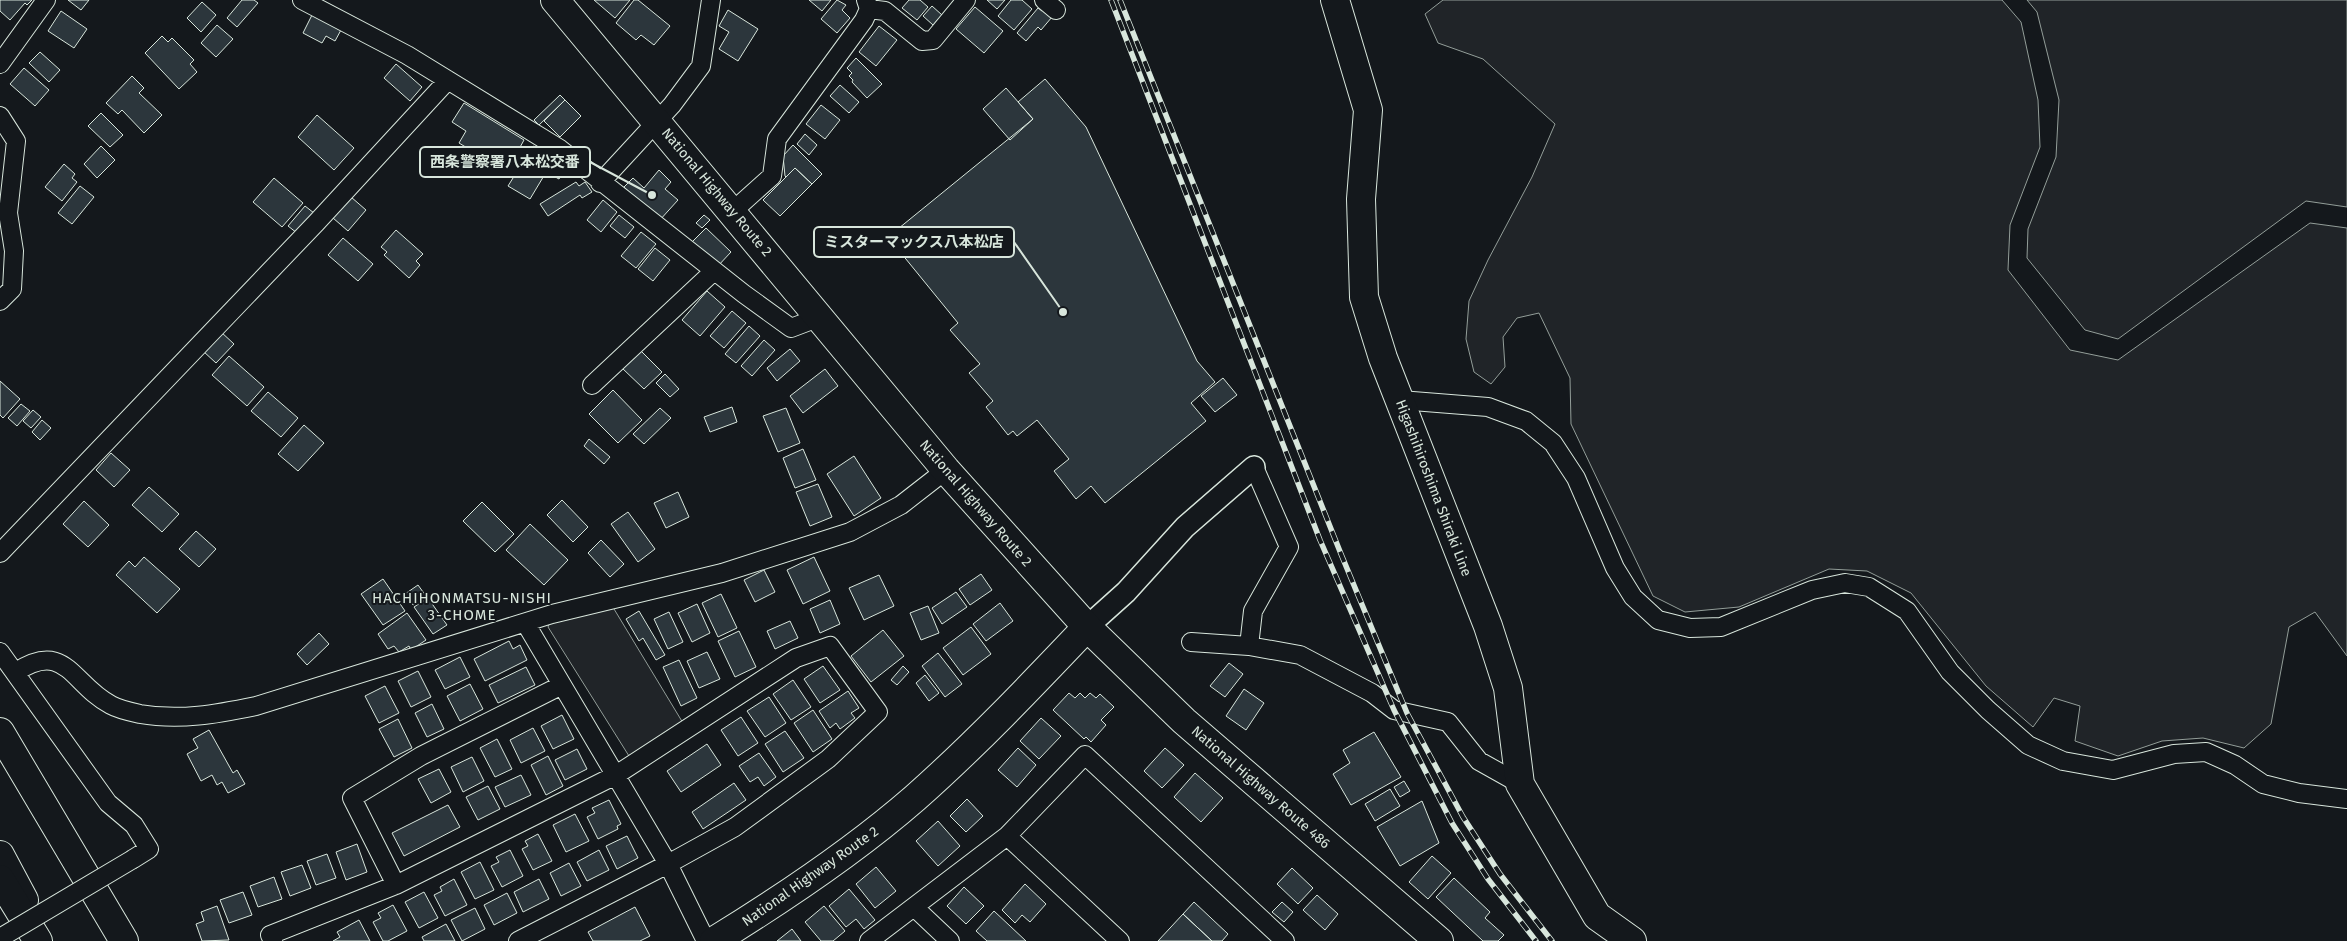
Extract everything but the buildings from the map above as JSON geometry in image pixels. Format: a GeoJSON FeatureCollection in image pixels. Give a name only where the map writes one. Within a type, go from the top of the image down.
{"type":"FeatureCollection","features":[{"type":"Feature","properties":{"kind":"main road","name":"National Highway Route 2"},"geometry":{"type":"LineString","coordinates":[[555,0],[733,211],[946,470],[1087,626],[1001,717],[914,799],[848,852],[765,910],[714,941]]}},
{"type":"Feature","properties":{"kind":"main road","name":"Higashihiroshima Shiraki Line"},"geometry":{"type":"LineString","coordinates":[[1335,0],[1368,110],[1362,199],[1364,297],[1400,400],[1488,626],[1506,680],[1520,784],[1597,916],[1632,941]]}},
{"type":"Feature","properties":{"kind":"main road","name":"National Highway Route 486"},"geometry":{"type":"LineString","coordinates":[[1087,626],[1184,721],[1440,941]]}},
{"type":"Feature","properties":{"kind":"main road"},"geometry":{"type":"LineString","coordinates":[[0,732],[124,941]]}},
{"type":"Feature","properties":{"kind":"main road"},"geometry":{"type":"LineString","coordinates":[[0,855],[47,941]]}},
{"type":"Feature","properties":{"kind":"main road"},"geometry":{"type":"LineString","coordinates":[[0,879],[38,941]]}},
{"type":"Feature","properties":{"kind":"main road"},"geometry":{"type":"LineString","coordinates":[[0,925],[9,941]]}},
{"type":"Feature","properties":{"kind":"street"},"geometry":{"type":"LineString","coordinates":[[0,64],[46,0]]}},
{"type":"Feature","properties":{"kind":"street"},"geometry":{"type":"LineString","coordinates":[[302,0],[407,55],[560,150],[714,271],[791,328],[820,317]]}},
{"type":"Feature","properties":{"kind":"street"},"geometry":{"type":"LineString","coordinates":[[600,183],[658,122],[701,66],[711,0]]}},
{"type":"Feature","properties":{"kind":"street"},"geometry":{"type":"LineString","coordinates":[[733,211],[772,176],[777,139],[864,20],[867,4],[885,11],[922,41],[933,40],[966,0]]}},
{"type":"Feature","properties":{"kind":"street"},"geometry":{"type":"LineString","coordinates":[[0,553],[316,223],[448,80]]}},
{"type":"Feature","properties":{"kind":"street"},"geometry":{"type":"LineString","coordinates":[[0,116],[16,141],[8,213],[14,251],[12,289],[0,301]]}},
{"type":"Feature","properties":{"kind":"street"},"geometry":{"type":"LineString","coordinates":[[592,385],[714,271]]}},
{"type":"Feature","properties":{"kind":"street"},"geometry":{"type":"LineString","coordinates":[[1400,400],[1488,407],[1526,421],[1553,443],[1576,478],[1615,568],[1633,597],[1658,620],[1690,628],[1721,628],[1812,590],[1845,583],[1869,587],[1907,611],[1950,672],[2028,746],[2063,761],[2113,770],[2174,754],[2206,752],[2235,765],[2263,784],[2299,793],[2347,798]]}},
{"type":"Feature","properties":{"kind":"street"},"geometry":{"type":"LineString","coordinates":[[1087,626],[1126,592],[1185,527],[1254,467],[1289,547],[1253,611],[1248,646]]}},
{"type":"Feature","properties":{"kind":"street"},"geometry":{"type":"LineString","coordinates":[[16,672],[29,664],[43,659],[59,662],[110,705],[139,714],[170,717],[208,716],[256,706],[526,624],[552,614],[722,573],[850,532],[901,505],[946,470]]}},
{"type":"Feature","properties":{"kind":"street"},"geometry":{"type":"LineString","coordinates":[[526,624],[668,864],[706,941]]}},
{"type":"Feature","properties":{"kind":"street"},"geometry":{"type":"LineString","coordinates":[[1191,642],[1248,646],[1300,656],[1372,693],[1394,710],[1448,722],[1479,760],[1520,784]]}},
{"type":"Feature","properties":{"kind":"street"},"geometry":{"type":"LineString","coordinates":[[273,941],[270,935],[396,885],[616,775],[796,658],[830,646],[878,712],[828,759],[735,827],[668,864],[518,941]]}},
{"type":"Feature","properties":{"kind":"street"},"geometry":{"type":"LineString","coordinates":[[0,652],[108,803],[134,825],[149,849],[0,938]]}},
{"type":"Feature","properties":{"kind":"street"},"geometry":{"type":"LineString","coordinates":[[396,885],[352,798],[421,756],[562,685]]}},
{"type":"Feature","properties":{"kind":"street"},"geometry":{"type":"LineString","coordinates":[[869,941],[1007,836],[1084,755],[1285,941]]}},
{"type":"Feature","properties":{"kind":"street"},"geometry":{"type":"LineString","coordinates":[[1007,836],[1120,941]]}},
{"type":"Feature","properties":{"kind":"street"},"geometry":{"type":"LineString","coordinates":[[914,907],[950,941]]}},
{"type":"Feature","properties":{"kind":"shaded area"},"geometry":{"type":"Polygon","coordinates":[[[1443,0],[2002,0],[2021,22],[2038,100],[2040,147],[2010,225],[2008,270],[2070,350],[2118,360],[2310,223],[2347,228],[2347,656],[2315,612],[2289,627],[2271,724],[2244,748],[2203,738],[2162,741],[2118,756],[2075,741],[2080,706],[2054,698],[2033,727],[1986,686],[1911,593],[1867,571],[1829,569],[1739,607],[1685,612],[1653,596],[1571,424],[1570,378],[1539,313],[1517,318],[1503,337],[1505,367],[1491,384],[1474,372],[1466,339],[1469,301],[1488,260],[1532,177],[1555,124],[1483,59],[1438,43],[1425,14],[1443,0]]]}},
{"type":"Feature","properties":{"kind":"shaded area"},"geometry":{"type":"Polygon","coordinates":[[[2027,0],[2347,0],[2347,207],[2306,201],[2118,339],[2085,330],[2027,258],[2028,229],[2056,157],[2059,100],[2037,12],[2027,0]]]}},
{"type":"Feature","properties":{"kind":"shaded area"},"geometry":{"type":"Polygon","coordinates":[[[611,604],[683,723],[629,756],[548,627],[550,621],[611,604]]]}},
{"type":"Feature","properties":{"kind":"railway"},"geometry":{"type":"LineString","coordinates":[[1111,0],[1320,540],[1394,710],[1452,823],[1488,879],[1536,941]]}},
{"type":"Feature","properties":{"kind":"railway"},"geometry":{"type":"LineString","coordinates":[[1120,0],[1341,554],[1407,713],[1463,817],[1500,874],[1552,941]]}},
{"type":"Feature","properties":{"kind":"place","name":"西条警察署八本松交番"},"geometry":{"type":"Point","coordinates":[652,195]}},
{"type":"Feature","properties":{"kind":"place","name":"ミスターマックス八本松店"},"geometry":{"type":"Point","coordinates":[1063,312]}},
{"type":"Feature","properties":{"kind":"district","name":"HACHIHONMATSU-NISHI 3-CHOME"},"geometry":{"type":"Point","coordinates":[462,606]}}]}
